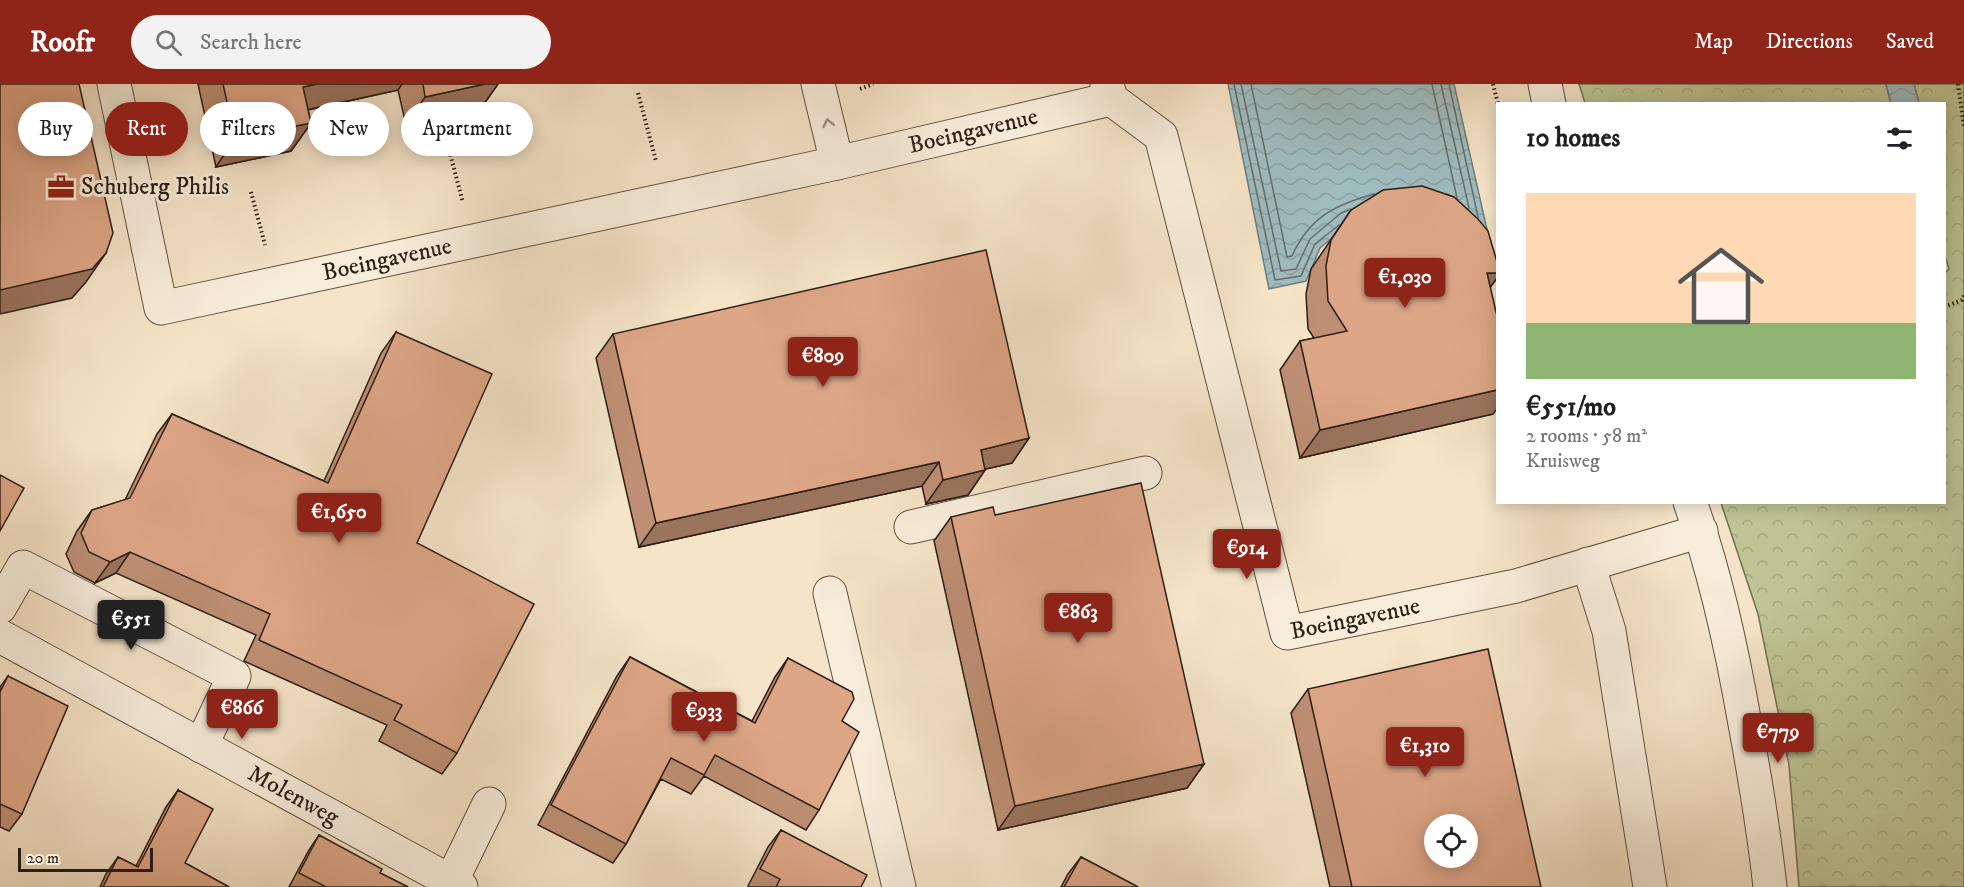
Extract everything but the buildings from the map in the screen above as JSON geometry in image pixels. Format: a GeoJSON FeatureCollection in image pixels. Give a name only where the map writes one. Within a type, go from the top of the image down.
{"type":"FeatureCollection","features":[{"type":"Feature","properties":{"kind":"street","name":"Boeingavenue"},"geometry":{"type":"LineString","coordinates":[[114,84],[161,308],[837,163],[1109,92],[1161,136],[1287,633],[1516,586],[1588,564],[1695,517]]}},
{"type":"Feature","properties":{"kind":"street"},"geometry":{"type":"LineString","coordinates":[[818,84],[837,163]]}},
{"type":"Feature","properties":{"kind":"street"},"geometry":{"type":"LineString","coordinates":[[1545,84],[1550,102]]}},
{"type":"Feature","properties":{"kind":"street"},"geometry":{"type":"LineString","coordinates":[[912,527],[1145,473]]}},
{"type":"Feature","properties":{"kind":"street"},"geometry":{"type":"LineString","coordinates":[[1695,517],[1732,648],[1764,831],[1770,887]]}},
{"type":"Feature","properties":{"kind":"street"},"geometry":{"type":"LineString","coordinates":[[1588,564],[1609,631],[1650,887]]}},
{"type":"Feature","properties":{"kind":"street"},"geometry":{"type":"LineString","coordinates":[[0,607],[23,567],[234,676],[201,746]]}},
{"type":"Feature","properties":{"kind":"street"},"geometry":{"type":"LineString","coordinates":[[830,593],[899,887]]}},
{"type":"Feature","properties":{"kind":"street","name":"Molenweg"},"geometry":{"type":"LineString","coordinates":[[0,636],[456,884]]}},
{"type":"Feature","properties":{"kind":"street"},"geometry":{"type":"LineString","coordinates":[[456,884],[489,804]]}},
{"type":"Feature","properties":{"kind":"path"},"geometry":{"type":"LineString","coordinates":[[1493,84],[1498,102]]}},
{"type":"Feature","properties":{"kind":"path"},"geometry":{"type":"LineString","coordinates":[[1958,84],[1964,127]]}},
{"type":"Feature","properties":{"kind":"path"},"geometry":{"type":"LineString","coordinates":[[638,93],[667,199]]}},
{"type":"Feature","properties":{"kind":"path"},"geometry":{"type":"LineString","coordinates":[[451,156],[473,241]]}},
{"type":"Feature","properties":{"kind":"path"},"geometry":{"type":"LineString","coordinates":[[251,192],[274,284]]}},
{"type":"Feature","properties":{"kind":"path"},"geometry":{"type":"LineString","coordinates":[[1946,306],[1962,300],[1964,295]]}},
{"type":"Feature","properties":{"kind":"green space"},"geometry":{"type":"Polygon","coordinates":[[[1579,84],[1886,84],[1891,102],[1585,102],[1579,84]]]}},
{"type":"Feature","properties":{"kind":"green space"},"geometry":{"type":"Polygon","coordinates":[[[1914,84],[1964,84],[1964,887],[1799,887],[1789,765],[1758,614],[1721,504],[1946,504],[1946,272],[1949,269],[1946,259],[1946,102],[1919,102],[1914,84]]]}},
{"type":"Feature","properties":{"kind":"water"},"geometry":{"type":"Polygon","coordinates":[[[1228,84],[1454,84],[1491,247],[1349,224],[1320,248],[1306,281],[1269,289],[1228,84]]]}},
{"type":"Feature","properties":{"kind":"water"},"geometry":{"type":"Polygon","coordinates":[[[1886,84],[1914,84],[1919,102],[1891,102],[1886,84]]]}},
{"type":"Feature","properties":{"kind":"place","name":"Schuberg Philis"},"geometry":{"type":"Point","coordinates":[61,187]}}]}
